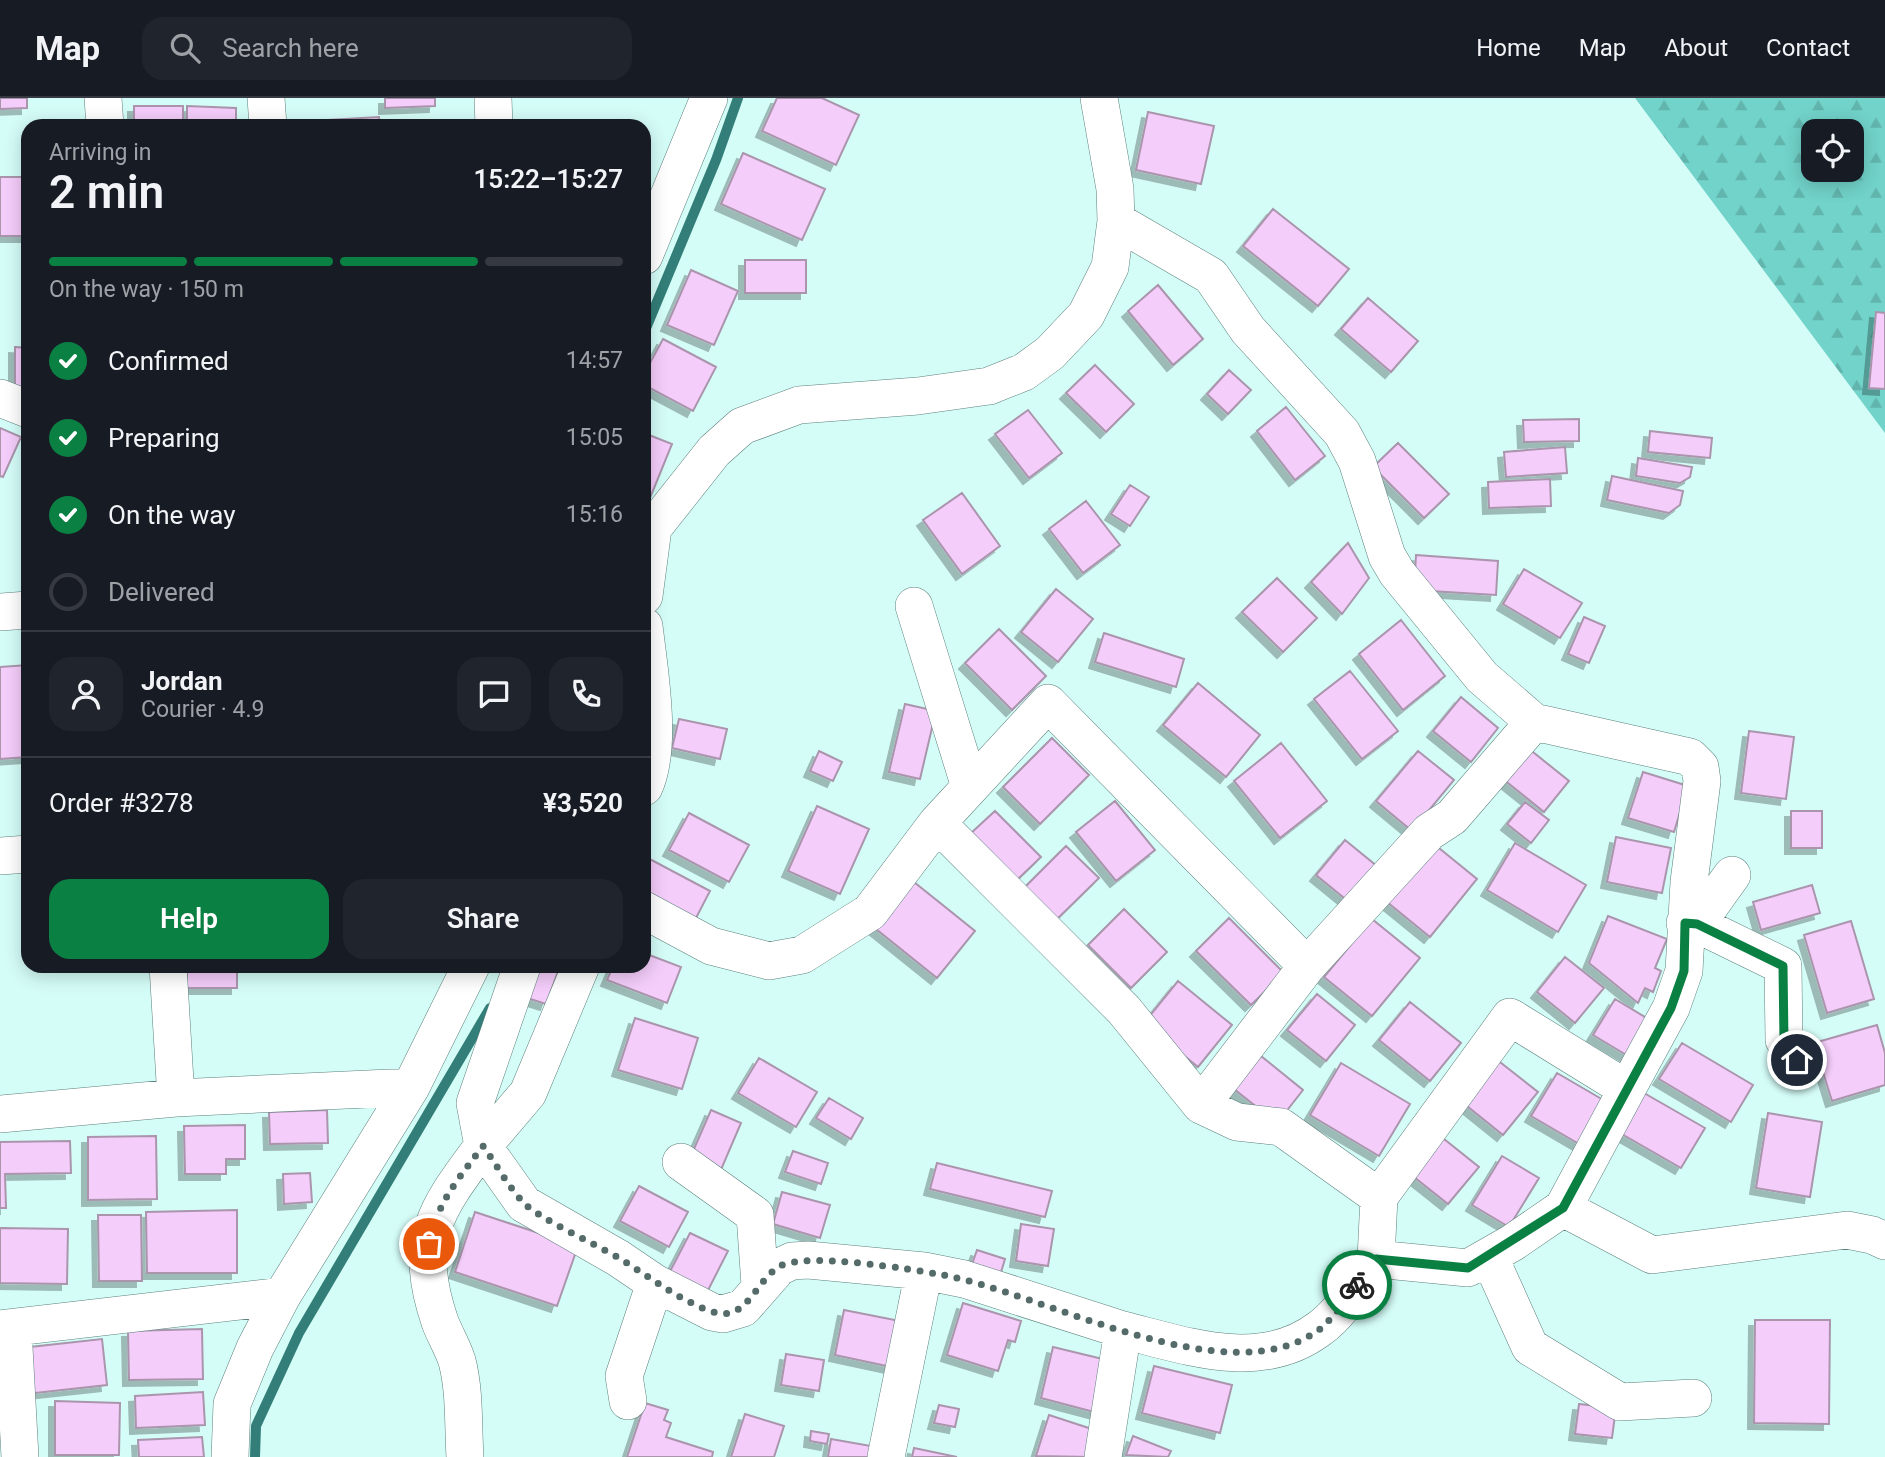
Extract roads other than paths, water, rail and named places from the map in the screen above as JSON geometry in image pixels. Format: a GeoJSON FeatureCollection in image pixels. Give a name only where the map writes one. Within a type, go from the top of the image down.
{"type":"FeatureCollection","features":[{"type":"Feature","properties":{"kind":"street"},"geometry":{"type":"LineString","coordinates":[[103,98],[104,119]]}},
{"type":"Feature","properties":{"kind":"street"},"geometry":{"type":"LineString","coordinates":[[266,98],[268,119]]}},
{"type":"Feature","properties":{"kind":"street"},"geometry":{"type":"LineString","coordinates":[[493,98],[494,119]]}},
{"type":"Feature","properties":{"kind":"street"},"geometry":{"type":"LineString","coordinates":[[651,239],[709,98]]}},
{"type":"Feature","properties":{"kind":"street"},"geometry":{"type":"LineString","coordinates":[[651,543],[653,528],[714,451],[742,426],[799,405],[918,396],[989,386],[1024,372],[1050,353],[1086,315],[1110,267],[1116,221],[1115,189],[1099,98]]}},
{"type":"Feature","properties":{"kind":"street"},"geometry":{"type":"LineString","coordinates":[[1116,221],[1211,276],[1248,330],[1322,407],[1342,433],[1357,461],[1387,556],[1397,573],[1482,677],[1534,722],[1690,757],[1700,767],[1702,780],[1691,924],[1679,988],[1671,1008],[1563,1208],[1468,1268],[1376,1259]]}},
{"type":"Feature","properties":{"kind":"street"},"geometry":{"type":"LineString","coordinates":[[0,398],[21,407]]}},
{"type":"Feature","properties":{"kind":"street"},"geometry":{"type":"LineString","coordinates":[[914,606],[970,787]]}},
{"type":"Feature","properties":{"kind":"street"},"geometry":{"type":"LineString","coordinates":[[0,612],[21,610]]}},
{"type":"Feature","properties":{"kind":"street"},"geometry":{"type":"LineString","coordinates":[[651,914],[711,946],[769,961],[802,955],[870,912],[937,823],[1048,703],[1307,966]]}},
{"type":"Feature","properties":{"kind":"street"},"geometry":{"type":"LineString","coordinates":[[651,704],[651,772]]}},
{"type":"Feature","properties":{"kind":"street"},"geometry":{"type":"LineString","coordinates":[[1200,1105],[1307,966],[1429,832],[1452,817],[1534,722]]}},
{"type":"Feature","properties":{"kind":"street"},"geometry":{"type":"LineString","coordinates":[[937,823],[1124,1010],[1200,1105],[1237,1122],[1281,1126],[1379,1197]]}},
{"type":"Feature","properties":{"kind":"street"},"geometry":{"type":"LineString","coordinates":[[0,856],[21,854]]}},
{"type":"Feature","properties":{"kind":"street"},"geometry":{"type":"LineString","coordinates":[[1691,924],[1732,875]]}},
{"type":"Feature","properties":{"kind":"street"},"geometry":{"type":"LineString","coordinates":[[1691,924],[1783,966],[1784,1041],[1797,1060]]}},
{"type":"Feature","properties":{"kind":"street"},"geometry":{"type":"LineString","coordinates":[[168,973],[176,1098]]}},
{"type":"Feature","properties":{"kind":"street"},"geometry":{"type":"LineString","coordinates":[[230,1457],[232,1404],[242,1375],[282,1296],[411,1087],[468,973]]}},
{"type":"Feature","properties":{"kind":"street"},"geometry":{"type":"LineString","coordinates":[[520,973],[475,1103],[483,1146],[524,1204],[618,1258],[655,1283],[712,1312],[723,1314],[743,1308],[760,1285],[779,1267],[792,1262],[817,1261],[964,1279],[1123,1330],[1215,1353],[1245,1354],[1276,1349],[1320,1329],[1345,1302],[1376,1259],[1379,1197],[1510,1017],[1627,1089]]}},
{"type":"Feature","properties":{"kind":"street"},"geometry":{"type":"LineString","coordinates":[[465,1457],[459,1373],[435,1301],[429,1244],[433,1220],[442,1200],[528,1093],[577,973]]}},
{"type":"Feature","properties":{"kind":"street"},"geometry":{"type":"LineString","coordinates":[[0,1114],[176,1098],[411,1087]]}},
{"type":"Feature","properties":{"kind":"street"},"geometry":{"type":"LineString","coordinates":[[681,1161],[755,1215],[760,1285]]}},
{"type":"Feature","properties":{"kind":"street"},"geometry":{"type":"LineString","coordinates":[[1563,1208],[1652,1255],[1847,1230],[1872,1235],[1885,1241]]}},
{"type":"Feature","properties":{"kind":"street"},"geometry":{"type":"LineString","coordinates":[[1489,1256],[1530,1347],[1620,1402],[1693,1398]]}},
{"type":"Feature","properties":{"kind":"street"},"geometry":{"type":"LineString","coordinates":[[886,1457],[924,1272]]}},
{"type":"Feature","properties":{"kind":"street"},"geometry":{"type":"LineString","coordinates":[[628,1401],[624,1376],[655,1283]]}},
{"type":"Feature","properties":{"kind":"street"},"geometry":{"type":"LineString","coordinates":[[20,1457],[6,1329],[282,1296]]}},
{"type":"Feature","properties":{"kind":"street"},"geometry":{"type":"LineString","coordinates":[[1102,1457],[1123,1330]]}},
{"type":"Feature","properties":{"kind":"waterway"},"geometry":{"type":"LineString","coordinates":[[651,316],[716,160],[738,98]]}},
{"type":"Feature","properties":{"kind":"waterway"},"geometry":{"type":"LineString","coordinates":[[255,1457],[256,1426],[299,1333],[490,1008]]}}]}
